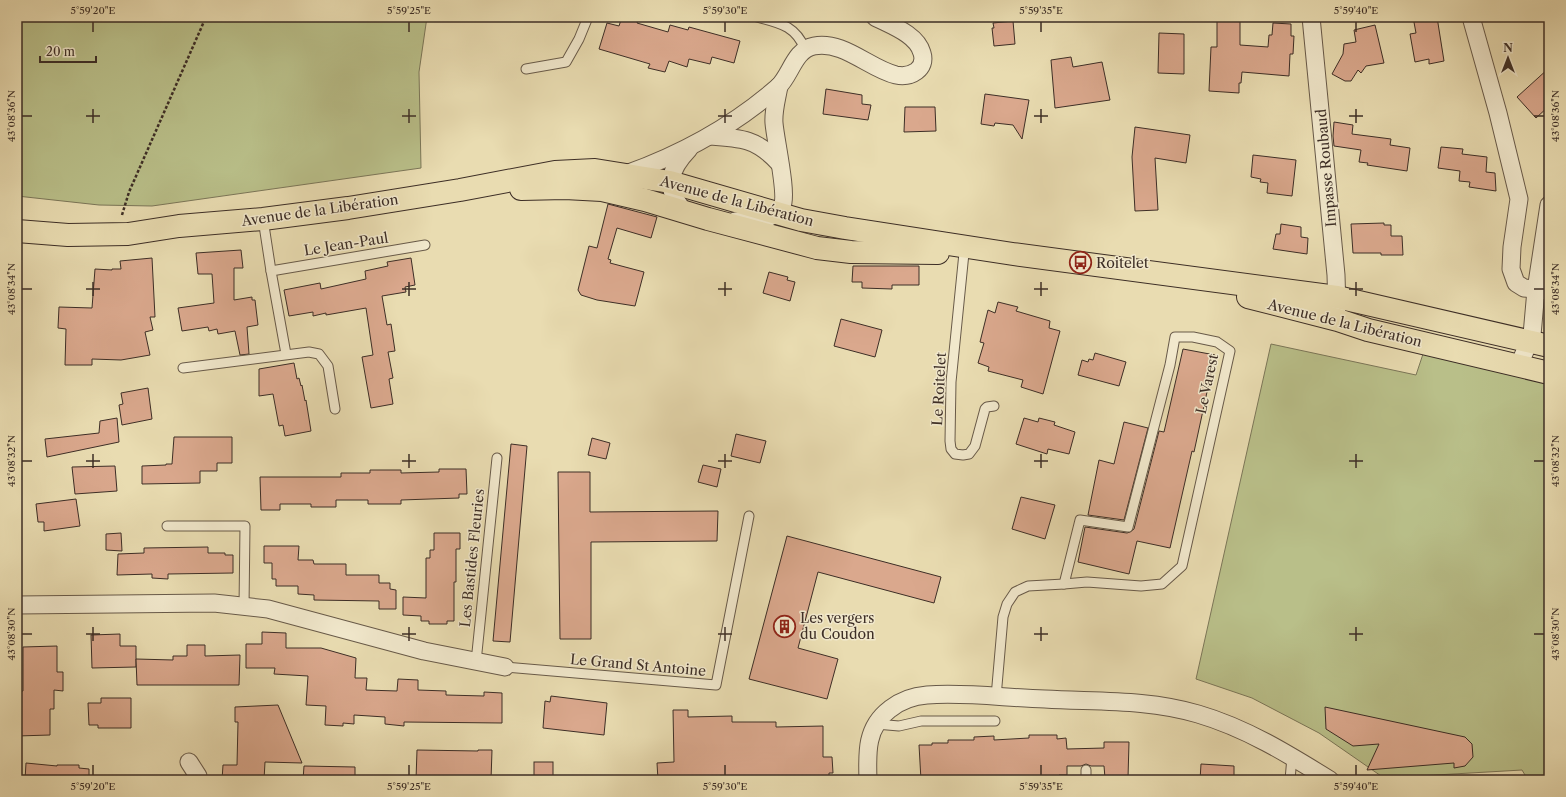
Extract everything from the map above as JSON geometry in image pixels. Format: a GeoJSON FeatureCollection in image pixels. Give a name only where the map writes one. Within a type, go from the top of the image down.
{"type":"FeatureCollection","features":[{"type":"Feature","properties":{"kind":"main road","name":"Avenue de la Libération"},"geometry":{"type":"LineString","coordinates":[[17,231],[68,235],[128,234],[179,226],[263,219],[348,208],[460,190],[555,172],[595,170],[670,182],[801,220],[1013,254],[1337,297],[1539,343]]}},
{"type":"Feature","properties":{"kind":"main road","name":"Avenue de la Libération"},"geometry":{"type":"LineString","coordinates":[[460,190],[565,188],[602,190],[645,200],[708,219],[817,248],[850,252],[1013,254]]}},
{"type":"Feature","properties":{"kind":"main road","name":"Avenue de la Libération"},"geometry":{"type":"LineString","coordinates":[[17,216],[119,225],[179,226]]}},
{"type":"Feature","properties":{"kind":"main road","name":"Avenue de la Libération"},"geometry":{"type":"LineString","coordinates":[[1142,271],[1338,320],[1368,330],[1549,372]]}},
{"type":"Feature","properties":{"kind":"street"},"geometry":{"type":"LineString","coordinates":[[626,174],[691,147],[747,111],[779,86],[805,49],[817,45],[828,46],[848,52],[897,76],[909,74],[919,70],[922,65],[923,58],[919,46],[906,34],[875,17]]}},
{"type":"Feature","properties":{"kind":"street","name":"Impasse Roubaud"},"geometry":{"type":"LineString","coordinates":[[1312,17],[1336,275],[1338,320]]}},
{"type":"Feature","properties":{"kind":"street"},"geometry":{"type":"LineString","coordinates":[[1463,17],[1471,54],[1490,86]]}},
{"type":"Feature","properties":{"kind":"street"},"geometry":{"type":"LineString","coordinates":[[1471,17],[1519,199],[1512,247],[1511,269],[1516,283],[1524,288],[1543,290]]}},
{"type":"Feature","properties":{"kind":"street"},"geometry":{"type":"LineString","coordinates":[[708,219],[745,221],[762,220],[777,212],[783,204],[784,191],[774,122],[774,109],[779,86]]}},
{"type":"Feature","properties":{"kind":"street"},"geometry":{"type":"LineString","coordinates":[[710,136],[727,137],[753,142],[768,151],[779,164]]}},
{"type":"Feature","properties":{"kind":"street"},"geometry":{"type":"LineString","coordinates":[[685,212],[678,204],[670,182],[678,161],[691,147]]}},
{"type":"Feature","properties":{"kind":"street"},"geometry":{"type":"LineString","coordinates":[[784,191],[801,220]]}},
{"type":"Feature","properties":{"kind":"street"},"geometry":{"type":"LineString","coordinates":[[1520,365],[1539,343],[1532,335],[1543,290],[1549,205]]}},
{"type":"Feature","properties":{"kind":"street"},"geometry":{"type":"LineString","coordinates":[[17,605],[214,603],[268,609],[424,651],[505,667]]}},
{"type":"Feature","properties":{"kind":"street"},"geometry":{"type":"LineString","coordinates":[[868,780],[867,755],[869,740],[876,724],[890,709],[908,699],[925,695],[946,694],[1131,702],[1197,714],[1254,735],[1330,780]]}},
{"type":"Feature","properties":{"kind":"street"},"geometry":{"type":"LineString","coordinates":[[189,762],[198,776],[198,780]]}},
{"type":"Feature","properties":{"kind":"lane"},"geometry":{"type":"LineString","coordinates":[[526,69],[566,62],[579,39],[588,17]]}},
{"type":"Feature","properties":{"kind":"lane"},"geometry":{"type":"LineString","coordinates":[[757,17],[786,25],[800,38],[805,49]]}},
{"type":"Feature","properties":{"kind":"lane"},"geometry":{"type":"LineString","coordinates":[[263,219],[270,271],[286,354]]}},
{"type":"Feature","properties":{"kind":"lane","name":"Le Jean-Paul"},"geometry":{"type":"LineString","coordinates":[[270,271],[425,245]]}},
{"type":"Feature","properties":{"kind":"lane","name":"Le Roitelet"},"geometry":{"type":"LineString","coordinates":[[964,253],[952,382],[950,441],[951,449],[955,454],[970,454],[975,446],[985,409],[987,407],[994,406]]}},
{"type":"Feature","properties":{"kind":"lane","name":"Le Varest"},"geometry":{"type":"LineString","coordinates":[[996,697],[1003,617],[1006,604],[1015,592],[1028,586],[1064,584],[1087,582],[1141,586],[1162,584],[1182,566],[1230,351],[1217,342],[1193,337],[1175,337],[1170,365],[1128,527],[1080,520],[1064,584]]}},
{"type":"Feature","properties":{"kind":"lane"},"geometry":{"type":"LineString","coordinates":[[183,368],[286,354],[309,352],[319,354],[328,366],[335,409]]}},
{"type":"Feature","properties":{"kind":"lane","name":"Les Bastides Fleuries"},"geometry":{"type":"LineString","coordinates":[[476,662],[497,458]]}},
{"type":"Feature","properties":{"kind":"lane","name":"Le Grand St Antoine"},"geometry":{"type":"LineString","coordinates":[[505,667],[716,686],[749,516]]}},
{"type":"Feature","properties":{"kind":"lane"},"geometry":{"type":"LineString","coordinates":[[167,526],[245,526],[244,607]]}},
{"type":"Feature","properties":{"kind":"lane"},"geometry":{"type":"LineString","coordinates":[[876,724],[899,726],[921,721],[995,722]]}},
{"type":"Feature","properties":{"kind":"lane"},"geometry":{"type":"LineString","coordinates":[[1290,780],[1292,757]]}},
{"type":"Feature","properties":{"kind":"lane"},"geometry":{"type":"LineString","coordinates":[[1086,770],[1086,780]]}},
{"type":"Feature","properties":{"kind":"path"},"geometry":{"type":"LineString","coordinates":[[119,225],[129,192],[206,17]]}},
{"type":"Feature","properties":{"kind":"green space"},"geometry":{"type":"Polygon","coordinates":[[[17,17],[427,17],[419,72],[421,168],[152,206],[99,205],[17,196],[17,17]]]}},
{"type":"Feature","properties":{"kind":"green space"},"geometry":{"type":"Polygon","coordinates":[[[1271,344],[1416,375],[1423,354],[1549,384],[1549,779],[1528,780],[1522,770],[1384,778],[1319,733],[1252,698],[1196,679],[1271,344]]]}},
{"type":"Feature","properties":{"kind":"building"},"geometry":{"type":"Polygon","coordinates":[[[622,17],[638,20],[637,23],[668,32],[670,25],[688,30],[689,27],[740,41],[734,63],[712,57],[710,64],[689,59],[687,67],[669,61],[665,72],[648,68],[650,64],[599,49],[607,23],[619,26],[622,17]]]}},
{"type":"Feature","properties":{"kind":"building"},"geometry":{"type":"Polygon","coordinates":[[[1217,17],[1240,17],[1240,45],[1268,47],[1269,35],[1272,35],[1273,23],[1291,24],[1291,36],[1294,36],[1293,54],[1290,54],[1289,76],[1242,72],[1241,83],[1239,83],[1239,93],[1209,91],[1211,47],[1217,47],[1217,17]]]}},
{"type":"Feature","properties":{"kind":"building"},"geometry":{"type":"Polygon","coordinates":[[[1413,17],[1437,17],[1444,61],[1429,64],[1429,59],[1415,62],[1410,34],[1416,33],[1413,17]]]}},
{"type":"Feature","properties":{"kind":"building"},"geometry":{"type":"Polygon","coordinates":[[[1013,21],[1015,44],[994,46],[992,28],[994,28],[993,23],[1013,21]]]}},
{"type":"Feature","properties":{"kind":"building"},"geometry":{"type":"Polygon","coordinates":[[[1375,25],[1384,63],[1366,66],[1361,73],[1358,70],[1351,81],[1345,81],[1332,74],[1343,54],[1344,44],[1356,42],[1354,30],[1375,25]]]}},
{"type":"Feature","properties":{"kind":"building"},"geometry":{"type":"Polygon","coordinates":[[[1159,33],[1184,34],[1184,74],[1158,73],[1159,33]]]}},
{"type":"Feature","properties":{"kind":"building"},"geometry":{"type":"Polygon","coordinates":[[[1071,57],[1073,67],[1102,62],[1110,100],[1055,108],[1051,60],[1071,57]]]}},
{"type":"Feature","properties":{"kind":"building"},"geometry":{"type":"Polygon","coordinates":[[[1549,68],[1549,106],[1536,118],[1517,97],[1549,68]]]}},
{"type":"Feature","properties":{"kind":"building"},"geometry":{"type":"Polygon","coordinates":[[[826,89],[862,95],[862,104],[871,105],[868,120],[823,114],[826,89]]]}},
{"type":"Feature","properties":{"kind":"building"},"geometry":{"type":"Polygon","coordinates":[[[985,94],[1029,100],[1022,139],[1013,125],[995,123],[994,126],[981,124],[985,94]]]}},
{"type":"Feature","properties":{"kind":"building"},"geometry":{"type":"Polygon","coordinates":[[[905,107],[935,107],[936,131],[904,132],[905,107]]]}},
{"type":"Feature","properties":{"kind":"building"},"geometry":{"type":"Polygon","coordinates":[[[1334,122],[1353,125],[1352,134],[1391,139],[1390,145],[1410,148],[1407,171],[1367,165],[1368,163],[1359,162],[1361,150],[1334,146],[1334,122]]]}},
{"type":"Feature","properties":{"kind":"building"},"geometry":{"type":"Polygon","coordinates":[[[1135,127],[1190,135],[1186,163],[1155,158],[1158,210],[1135,211],[1132,157],[1135,127]]]}},
{"type":"Feature","properties":{"kind":"building"},"geometry":{"type":"Polygon","coordinates":[[[1441,147],[1463,149],[1462,154],[1487,157],[1486,172],[1495,173],[1496,191],[1469,187],[1470,182],[1459,181],[1460,171],[1438,168],[1441,147]]]}},
{"type":"Feature","properties":{"kind":"building"},"geometry":{"type":"Polygon","coordinates":[[[1253,155],[1296,160],[1292,196],[1267,193],[1268,183],[1260,182],[1261,179],[1251,177],[1253,155]]]}},
{"type":"Feature","properties":{"kind":"building"},"geometry":{"type":"Polygon","coordinates":[[[608,204],[657,217],[651,238],[617,228],[608,259],[611,260],[610,263],[644,272],[635,306],[597,300],[581,295],[578,290],[589,246],[597,248],[608,204]]]}},
{"type":"Feature","properties":{"kind":"building"},"geometry":{"type":"Polygon","coordinates":[[[1384,223],[1384,225],[1391,225],[1391,236],[1402,236],[1403,255],[1353,253],[1351,224],[1384,223]]]}},
{"type":"Feature","properties":{"kind":"building"},"geometry":{"type":"Polygon","coordinates":[[[1281,224],[1301,227],[1301,237],[1308,238],[1307,254],[1273,249],[1276,234],[1280,234],[1281,224]]]}},
{"type":"Feature","properties":{"kind":"building"},"geometry":{"type":"Polygon","coordinates":[[[241,250],[243,268],[234,268],[234,300],[252,297],[252,300],[255,300],[258,325],[247,327],[249,354],[240,355],[235,331],[218,334],[217,329],[209,331],[208,327],[182,331],[178,308],[214,303],[212,274],[198,274],[196,253],[241,250]]]}},
{"type":"Feature","properties":{"kind":"building"},"geometry":{"type":"Polygon","coordinates":[[[152,258],[155,317],[150,317],[153,330],[145,332],[150,355],[121,360],[92,359],[92,365],[65,365],[66,329],[58,328],[59,307],[92,308],[95,269],[121,269],[120,261],[152,258]]]}},
{"type":"Feature","properties":{"kind":"building"},"geometry":{"type":"Polygon","coordinates":[[[411,258],[415,285],[405,287],[406,292],[382,296],[387,325],[391,324],[395,351],[388,352],[393,378],[389,379],[393,404],[371,408],[362,357],[373,355],[366,308],[326,315],[326,313],[313,316],[313,312],[289,316],[284,290],[320,283],[321,289],[366,279],[365,271],[388,266],[387,262],[411,258]]]}},
{"type":"Feature","properties":{"kind":"building"},"geometry":{"type":"Polygon","coordinates":[[[853,266],[919,266],[919,285],[892,285],[892,289],[862,288],[862,282],[852,282],[853,266]]]}},
{"type":"Feature","properties":{"kind":"building"},"geometry":{"type":"Polygon","coordinates":[[[769,272],[788,277],[787,280],[795,282],[790,301],[763,293],[769,272]]]}},
{"type":"Feature","properties":{"kind":"building"},"geometry":{"type":"Polygon","coordinates":[[[998,302],[1018,307],[1016,311],[1050,321],[1049,328],[1060,331],[1043,394],[1021,387],[1023,380],[988,371],[989,367],[978,363],[984,343],[980,342],[988,310],[995,313],[998,302]]]}},
{"type":"Feature","properties":{"kind":"building"},"geometry":{"type":"Polygon","coordinates":[[[841,319],[882,330],[875,357],[834,346],[841,319]]]}},
{"type":"Feature","properties":{"kind":"building"},"geometry":{"type":"Polygon","coordinates":[[[1183,349],[1215,355],[1194,452],[1192,451],[1170,548],[1137,541],[1129,574],[1078,562],[1085,527],[1127,533],[1134,529],[1159,431],[1164,432],[1183,349]]]}},
{"type":"Feature","properties":{"kind":"building"},"geometry":{"type":"Polygon","coordinates":[[[1095,353],[1126,362],[1119,386],[1078,375],[1082,360],[1088,362],[1089,359],[1093,360],[1095,353]]]}},
{"type":"Feature","properties":{"kind":"building"},"geometry":{"type":"Polygon","coordinates":[[[294,363],[297,379],[299,378],[305,401],[306,400],[311,431],[285,436],[283,425],[279,426],[273,394],[259,396],[259,369],[294,363]]]}},
{"type":"Feature","properties":{"kind":"building"},"geometry":{"type":"Polygon","coordinates":[[[148,388],[152,419],[122,425],[119,405],[123,404],[121,393],[148,388]]]}},
{"type":"Feature","properties":{"kind":"building"},"geometry":{"type":"Polygon","coordinates":[[[117,418],[119,442],[47,457],[45,439],[99,433],[100,421],[117,418]]]}},
{"type":"Feature","properties":{"kind":"building"},"geometry":{"type":"Polygon","coordinates":[[[1024,418],[1038,422],[1039,418],[1055,422],[1054,425],[1075,432],[1069,454],[1048,449],[1047,454],[1016,444],[1024,418]]]}},
{"type":"Feature","properties":{"kind":"building"},"geometry":{"type":"Polygon","coordinates":[[[1124,422],[1148,428],[1124,520],[1088,515],[1099,460],[1114,464],[1124,422]]]}},
{"type":"Feature","properties":{"kind":"building"},"geometry":{"type":"Polygon","coordinates":[[[736,434],[766,441],[760,463],[731,456],[736,434]]]}},
{"type":"Feature","properties":{"kind":"building"},"geometry":{"type":"Polygon","coordinates":[[[174,437],[232,437],[232,463],[217,463],[217,471],[200,471],[200,483],[142,484],[142,466],[172,464],[174,437]]]}},
{"type":"Feature","properties":{"kind":"building"},"geometry":{"type":"Polygon","coordinates":[[[592,438],[610,443],[606,459],[588,455],[592,438]]]}},
{"type":"Feature","properties":{"kind":"building"},"geometry":{"type":"Polygon","coordinates":[[[511,444],[527,446],[510,642],[493,641],[511,444]]]}},
{"type":"Feature","properties":{"kind":"building"},"geometry":{"type":"Polygon","coordinates":[[[703,465],[721,469],[717,487],[698,482],[703,465]]]}},
{"type":"Feature","properties":{"kind":"building"},"geometry":{"type":"Polygon","coordinates":[[[115,466],[117,491],[75,494],[72,467],[115,466]]]}},
{"type":"Feature","properties":{"kind":"building"},"geometry":{"type":"Polygon","coordinates":[[[439,469],[466,469],[467,494],[459,494],[459,498],[401,500],[401,504],[368,504],[368,500],[336,500],[336,507],[311,507],[311,504],[280,504],[280,510],[261,510],[260,477],[341,477],[341,473],[370,473],[370,470],[401,470],[401,473],[439,472],[439,469]]]}},
{"type":"Feature","properties":{"kind":"building"},"geometry":{"type":"Polygon","coordinates":[[[558,472],[590,472],[590,512],[718,511],[717,541],[591,542],[591,639],[560,639],[558,472]]]}},
{"type":"Feature","properties":{"kind":"building"},"geometry":{"type":"Polygon","coordinates":[[[1021,497],[1055,505],[1045,539],[1012,529],[1021,497]]]}},
{"type":"Feature","properties":{"kind":"building"},"geometry":{"type":"Polygon","coordinates":[[[76,499],[80,526],[44,531],[44,522],[38,522],[36,504],[76,499]]]}},
{"type":"Feature","properties":{"kind":"building"},"geometry":{"type":"Polygon","coordinates":[[[121,533],[122,551],[106,550],[106,534],[121,533]]]}},
{"type":"Feature","properties":{"kind":"building"},"geometry":{"type":"Polygon","coordinates":[[[434,533],[460,533],[460,549],[456,549],[454,621],[447,621],[447,624],[429,624],[429,621],[421,621],[421,616],[403,615],[403,597],[426,598],[426,558],[430,558],[430,550],[434,550],[434,533]]]}},
{"type":"Feature","properties":{"kind":"building","name":"Les vergers du Coudon"},"geometry":{"type":"Polygon","coordinates":[[[787,536],[941,577],[934,603],[818,572],[798,648],[838,659],[827,699],[749,679],[787,536]]]}},
{"type":"Feature","properties":{"kind":"building"},"geometry":{"type":"Polygon","coordinates":[[[264,546],[299,546],[298,560],[313,560],[314,564],[346,564],[346,575],[379,575],[379,583],[390,583],[390,589],[396,590],[396,609],[379,609],[379,601],[314,600],[314,595],[298,594],[298,586],[276,586],[276,579],[272,579],[272,563],[264,563],[264,546]]]}},
{"type":"Feature","properties":{"kind":"building"},"geometry":{"type":"Polygon","coordinates":[[[208,547],[208,553],[225,553],[225,555],[233,555],[233,573],[168,574],[168,579],[152,578],[152,574],[117,575],[118,554],[144,553],[144,548],[208,547]]]}},
{"type":"Feature","properties":{"kind":"building"},"geometry":{"type":"Polygon","coordinates":[[[262,632],[286,633],[286,648],[321,648],[356,658],[355,678],[367,678],[366,690],[397,691],[398,679],[418,680],[418,690],[446,691],[446,695],[484,696],[484,692],[502,693],[502,723],[404,722],[404,726],[385,724],[385,717],[354,715],[354,724],[343,723],[343,726],[325,725],[326,706],[306,705],[308,676],[274,674],[275,668],[246,668],[246,644],[262,644],[262,632]]]}},
{"type":"Feature","properties":{"kind":"building"},"geometry":{"type":"Polygon","coordinates":[[[120,634],[120,646],[136,646],[136,667],[92,668],[91,635],[120,634]]]}},
{"type":"Feature","properties":{"kind":"building"},"geometry":{"type":"Polygon","coordinates":[[[187,645],[205,645],[205,656],[240,655],[239,685],[137,685],[136,659],[173,660],[173,656],[187,656],[187,645]]]}},
{"type":"Feature","properties":{"kind":"building"},"geometry":{"type":"Polygon","coordinates":[[[57,646],[57,672],[63,672],[63,691],[54,690],[54,709],[50,709],[50,735],[17,736],[17,717],[20,717],[19,691],[23,691],[23,647],[57,646]]]}},
{"type":"Feature","properties":{"kind":"building"},"geometry":{"type":"Polygon","coordinates":[[[551,696],[607,703],[604,735],[543,728],[545,701],[550,702],[551,696]]]}},
{"type":"Feature","properties":{"kind":"building"},"geometry":{"type":"Polygon","coordinates":[[[101,698],[131,698],[131,728],[98,728],[98,725],[89,725],[88,703],[101,703],[101,698]]]}},
{"type":"Feature","properties":{"kind":"building"},"geometry":{"type":"Polygon","coordinates":[[[278,705],[302,763],[265,762],[264,780],[222,780],[223,765],[237,765],[238,722],[235,722],[235,707],[278,705]]]}},
{"type":"Feature","properties":{"kind":"building"},"geometry":{"type":"Polygon","coordinates":[[[1325,707],[1465,737],[1472,744],[1473,757],[1465,766],[1454,768],[1454,763],[1367,770],[1379,744],[1353,746],[1326,729],[1325,707]]]}},
{"type":"Feature","properties":{"kind":"building"},"geometry":{"type":"Polygon","coordinates":[[[673,710],[688,710],[688,717],[732,716],[732,722],[776,722],[776,727],[823,726],[823,757],[832,757],[833,773],[829,773],[829,780],[658,780],[657,763],[674,762],[673,710]]]}},
{"type":"Feature","properties":{"kind":"building"},"geometry":{"type":"Polygon","coordinates":[[[1029,735],[1057,735],[1057,739],[1066,738],[1067,749],[1104,748],[1104,742],[1129,742],[1128,778],[1105,778],[1104,766],[1091,766],[1086,764],[1081,766],[1067,766],[1067,775],[1039,778],[1039,780],[921,780],[919,745],[948,743],[948,740],[974,740],[974,737],[994,736],[994,740],[1029,738],[1029,735]]]}},
{"type":"Feature","properties":{"kind":"building"},"geometry":{"type":"Polygon","coordinates":[[[417,750],[492,750],[491,780],[416,780],[417,750]]]}},
{"type":"Feature","properties":{"kind":"building"},"geometry":{"type":"Polygon","coordinates":[[[534,762],[553,762],[553,780],[534,780],[534,762]]]}},
{"type":"Feature","properties":{"kind":"building"},"geometry":{"type":"Polygon","coordinates":[[[26,763],[57,766],[79,765],[79,768],[89,769],[89,780],[25,780],[26,763]]]}},
{"type":"Feature","properties":{"kind":"building"},"geometry":{"type":"Polygon","coordinates":[[[1201,764],[1234,766],[1234,780],[1200,780],[1201,764]]]}},
{"type":"Feature","properties":{"kind":"building"},"geometry":{"type":"Polygon","coordinates":[[[304,766],[355,767],[355,780],[303,780],[304,766]]]}},
{"type":"Feature","properties":{"kind":"place","name":"Roitelet"},"geometry":{"type":"Point","coordinates":[1081,263]}},
{"type":"Feature","properties":{"kind":"place","name":"Les vergers du Coudon"},"geometry":{"type":"Point","coordinates":[784,626]}}]}
